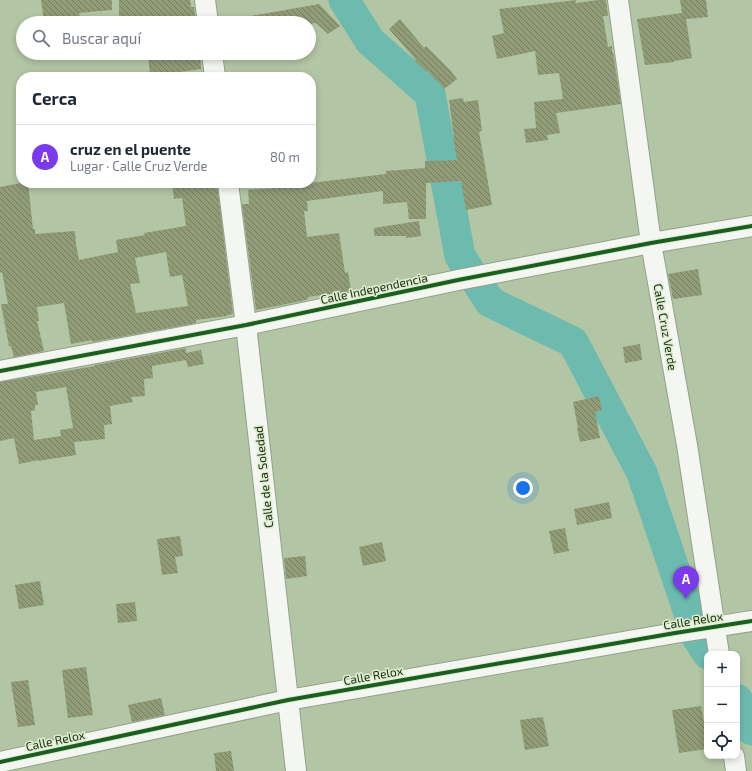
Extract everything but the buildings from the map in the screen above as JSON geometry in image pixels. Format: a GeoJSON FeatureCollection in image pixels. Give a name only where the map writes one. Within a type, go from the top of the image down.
{"type":"FeatureCollection","features":[{"type":"Feature","properties":{"kind":"street"},"geometry":{"type":"LineString","coordinates":[[205,0],[207,16]]}},
{"type":"Feature","properties":{"kind":"street","name":"Calle Cruz Verde"},"geometry":{"type":"LineString","coordinates":[[618,0],[651,243],[687,445],[706,628],[718,651]]}},
{"type":"Feature","properties":{"kind":"street"},"geometry":{"type":"LineString","coordinates":[[213,60],[214,72]]}},
{"type":"Feature","properties":{"kind":"street","name":"Calle de la Soledad"},"geometry":{"type":"LineString","coordinates":[[229,188],[246,325],[296,771]]}},
{"type":"Feature","properties":{"kind":"street","name":"Calle Independencia"},"geometry":{"type":"LineString","coordinates":[[0,371],[246,325],[458,280],[651,243],[752,226]]}},
{"type":"Feature","properties":{"kind":"street","name":"Calle Relox"},"geometry":{"type":"LineString","coordinates":[[0,762],[288,700],[675,632],[752,621]]}},
{"type":"Feature","properties":{"kind":"street"},"geometry":{"type":"LineString","coordinates":[[734,759],[736,771]]}},
{"type":"Feature","properties":{"kind":"waterway"},"geometry":{"type":"LineString","coordinates":[[344,0],[370,41],[430,94],[460,256],[490,302],[573,342],[642,473],[697,637],[706,651]]}},
{"type":"Feature","properties":{"kind":"waterway"},"geometry":{"type":"LineString","coordinates":[[740,704],[747,715],[752,730]]}},
{"type":"Feature","properties":{"kind":"cycle path"},"geometry":{"type":"LineString","coordinates":[[0,371],[246,325],[458,280],[651,243],[752,226]]}},
{"type":"Feature","properties":{"kind":"cycle path"},"geometry":{"type":"LineString","coordinates":[[0,762],[288,700],[752,621]]}},
{"type":"Feature","properties":{"kind":"place","name":"cruz en el puente"},"geometry":{"type":"Point","coordinates":[686,599]}}]}
